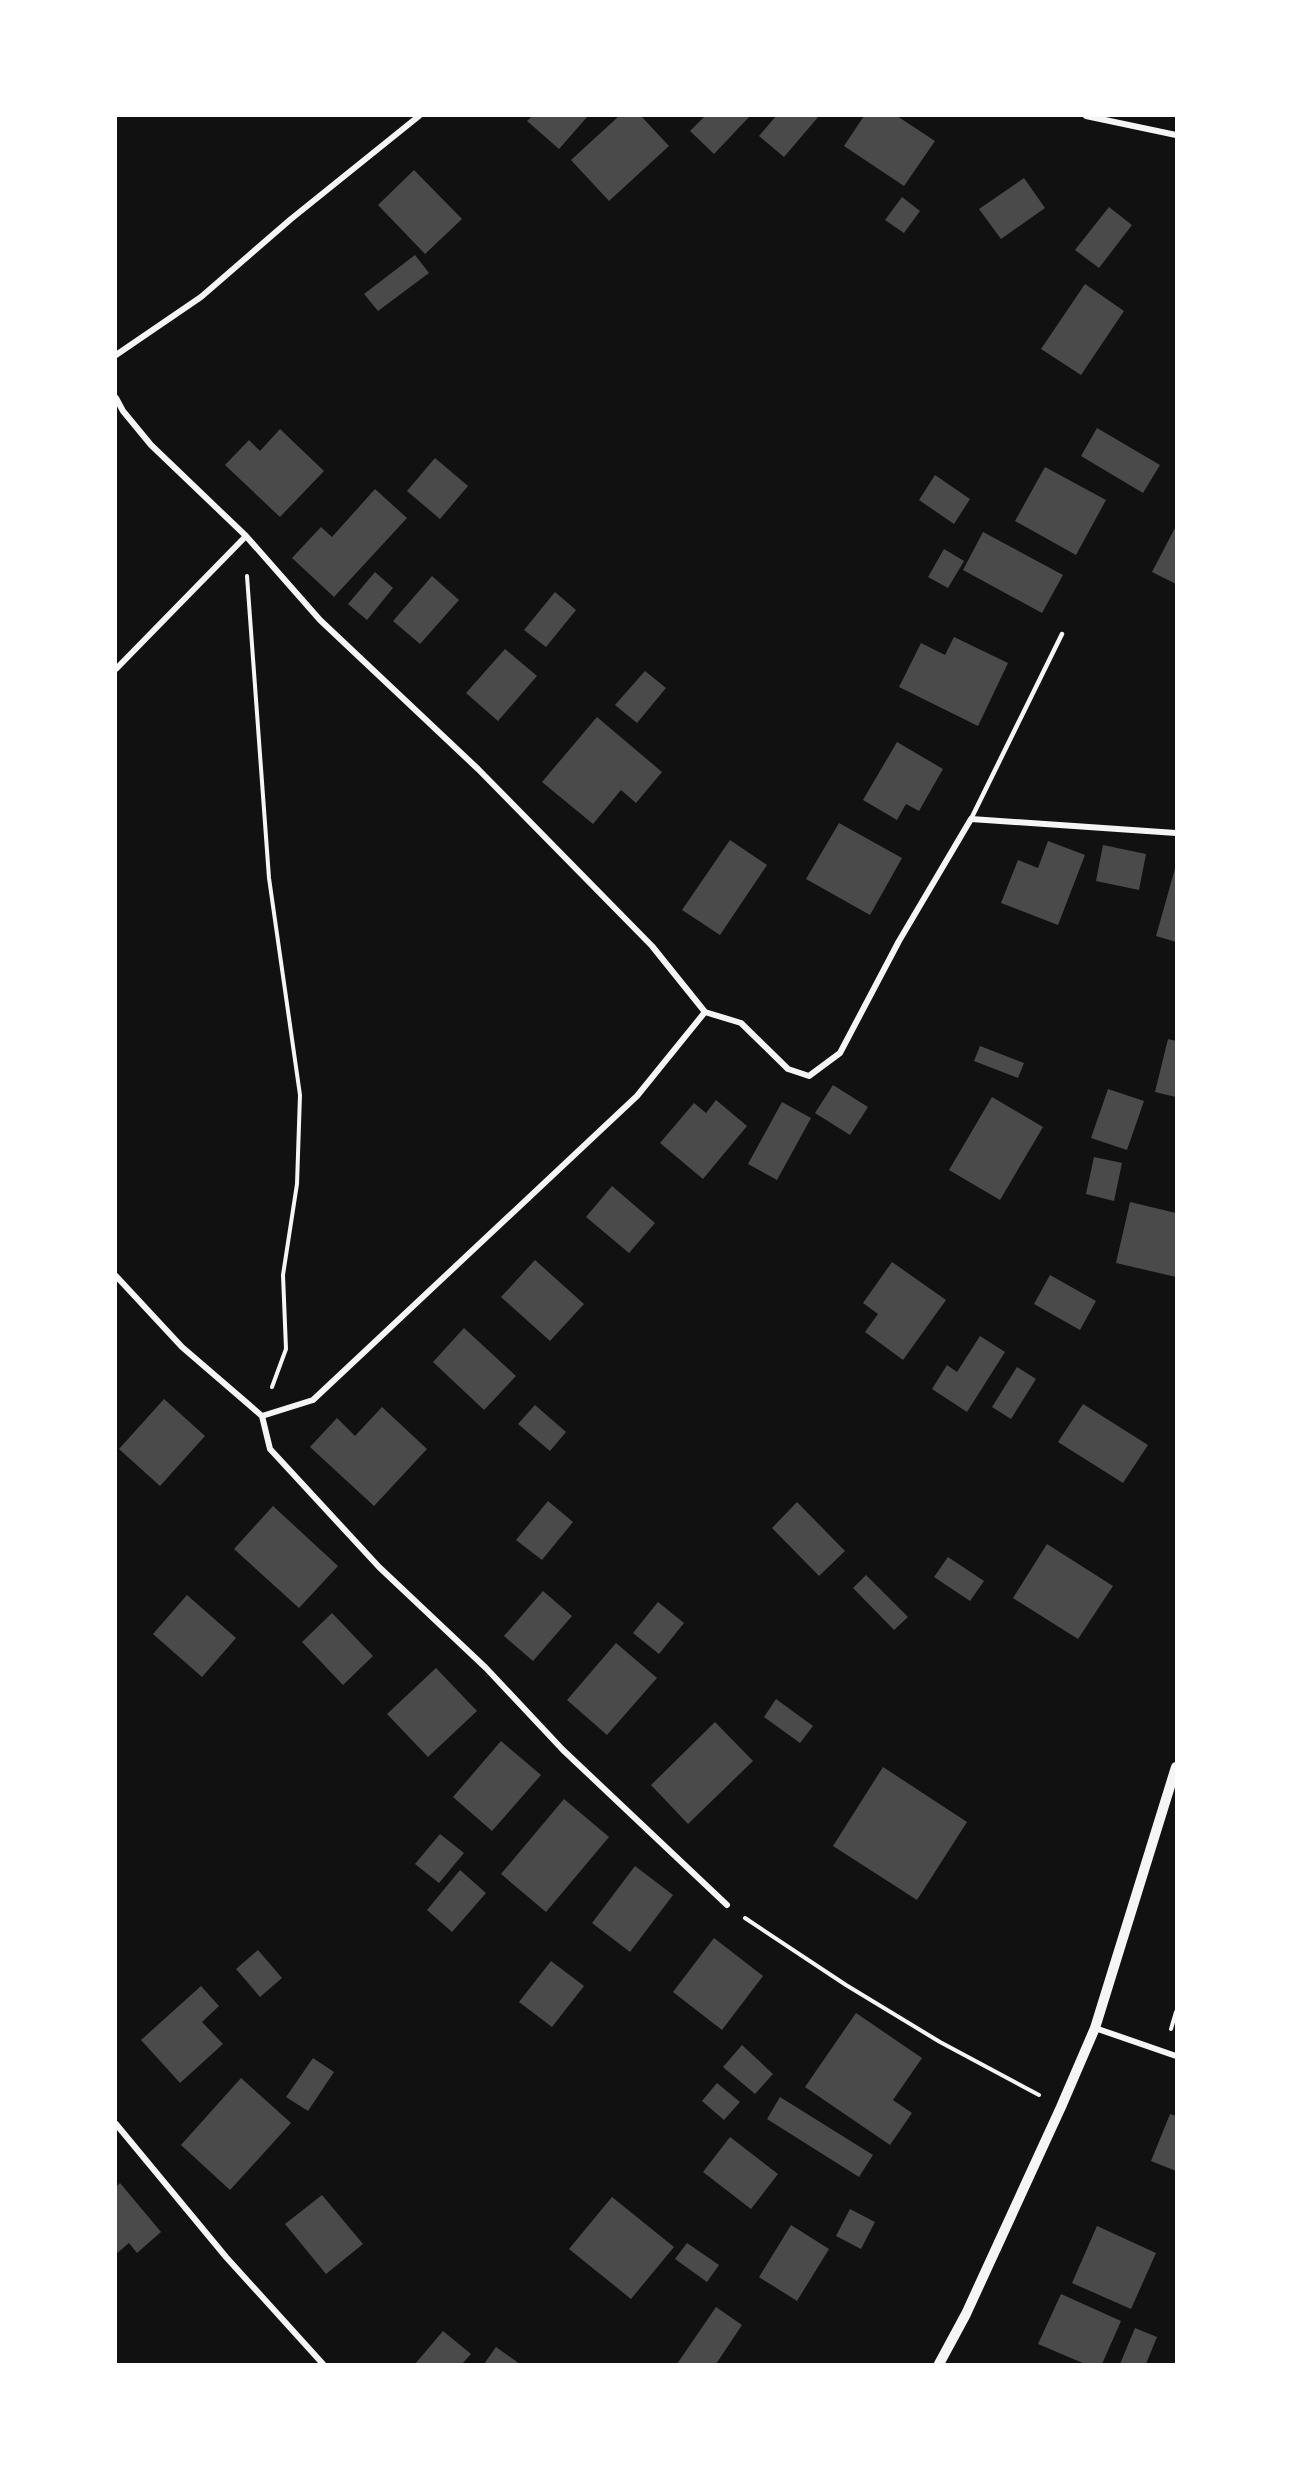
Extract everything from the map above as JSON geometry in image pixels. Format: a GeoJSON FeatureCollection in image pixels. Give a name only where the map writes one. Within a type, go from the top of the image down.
{"type":"FeatureCollection","features":[{"type":"Feature","properties":{"kind":"street"},"geometry":{"type":"LineString","coordinates":[[116,355],[201,297],[291,219],[419,116]]}},
{"type":"Feature","properties":{"kind":"street"},"geometry":{"type":"LineString","coordinates":[[1086,116],[1176,135]]}},
{"type":"Feature","properties":{"kind":"street"},"geometry":{"type":"LineString","coordinates":[[116,398],[123,411],[151,445],[246,536],[320,620],[478,769],[652,946],[705,1012],[741,1023],[788,1069],[809,1076],[840,1053],[899,941],[971,819],[1176,833]]}},
{"type":"Feature","properties":{"kind":"street"},"geometry":{"type":"LineString","coordinates":[[116,669],[246,536]]}},
{"type":"Feature","properties":{"kind":"street"},"geometry":{"type":"LineString","coordinates":[[262,1416],[313,1400],[637,1096],[705,1012]]}},
{"type":"Feature","properties":{"kind":"street"},"geometry":{"type":"LineString","coordinates":[[116,1276],[182,1347],[262,1416],[270,1449],[379,1567],[486,1668],[563,1750],[727,1905]]}},
{"type":"Feature","properties":{"kind":"street"},"geometry":{"type":"LineString","coordinates":[[939,2364],[966,2314],[1095,2028],[1176,1767]]}},
{"type":"Feature","properties":{"kind":"street"},"geometry":{"type":"LineString","coordinates":[[1095,2028],[1176,2056]]}},
{"type":"Feature","properties":{"kind":"street"},"geometry":{"type":"LineString","coordinates":[[116,2124],[226,2257],[323,2364]]}},
{"type":"Feature","properties":{"kind":"lane"},"geometry":{"type":"LineString","coordinates":[[971,819],[1062,634]]}},
{"type":"Feature","properties":{"kind":"path"},"geometry":{"type":"LineString","coordinates":[[246,536],[269,878],[300,1095],[297,1184],[283,1275],[286,1349],[262,1416]]}},
{"type":"Feature","properties":{"kind":"path"},"geometry":{"type":"LineString","coordinates":[[727,1905],[846,1985],[940,2042],[1061,2107]]}},
{"type":"Feature","properties":{"kind":"building"},"geometry":{"type":"Polygon","coordinates":[[[532,116],[588,116],[559,149],[527,121],[532,116]]]}},
{"type":"Feature","properties":{"kind":"building"},"geometry":{"type":"Polygon","coordinates":[[[619,116],[641,116],[669,146],[609,201],[571,160],[619,116]]]}},
{"type":"Feature","properties":{"kind":"building"},"geometry":{"type":"Polygon","coordinates":[[[705,116],[750,116],[714,154],[690,131],[705,116]]]}},
{"type":"Feature","properties":{"kind":"building"},"geometry":{"type":"Polygon","coordinates":[[[776,116],[819,116],[784,157],[759,136],[776,116]]]}},
{"type":"Feature","properties":{"kind":"building"},"geometry":{"type":"Polygon","coordinates":[[[864,116],[897,116],[935,141],[904,186],[844,146],[864,116]]]}},
{"type":"Feature","properties":{"kind":"building"},"geometry":{"type":"Polygon","coordinates":[[[414,170],[462,219],[425,254],[378,205],[414,170]]]}},
{"type":"Feature","properties":{"kind":"building"},"geometry":{"type":"Polygon","coordinates":[[[1024,178],[1045,208],[1001,239],[979,209],[1024,178]]]}},
{"type":"Feature","properties":{"kind":"building"},"geometry":{"type":"Polygon","coordinates":[[[902,197],[920,211],[904,233],[885,220],[902,197]]]}},
{"type":"Feature","properties":{"kind":"building"},"geometry":{"type":"Polygon","coordinates":[[[1109,207],[1132,225],[1099,268],[1075,250],[1109,207]]]}},
{"type":"Feature","properties":{"kind":"building"},"geometry":{"type":"Polygon","coordinates":[[[415,255],[429,273],[378,311],[364,294],[415,255]]]}},
{"type":"Feature","properties":{"kind":"building"},"geometry":{"type":"Polygon","coordinates":[[[1085,284],[1124,311],[1081,375],[1041,349],[1085,284]]]}},
{"type":"Feature","properties":{"kind":"building"},"geometry":{"type":"Polygon","coordinates":[[[1097,428],[1160,465],[1143,493],[1081,456],[1097,428]]]}},
{"type":"Feature","properties":{"kind":"building"},"geometry":{"type":"Polygon","coordinates":[[[280,429],[324,471],[280,517],[225,465],[249,440],[260,451],[280,429]]]}},
{"type":"Feature","properties":{"kind":"building"},"geometry":{"type":"Polygon","coordinates":[[[435,458],[468,486],[440,519],[407,491],[435,458]]]}},
{"type":"Feature","properties":{"kind":"building"},"geometry":{"type":"Polygon","coordinates":[[[1045,467],[1106,500],[1076,555],[1015,521],[1045,467]]]}},
{"type":"Feature","properties":{"kind":"building"},"geometry":{"type":"Polygon","coordinates":[[[935,475],[970,499],[954,524],[919,500],[935,475]]]}},
{"type":"Feature","properties":{"kind":"building"},"geometry":{"type":"Polygon","coordinates":[[[375,489],[407,518],[334,597],[292,558],[321,527],[332,537],[375,489]]]}},
{"type":"Feature","properties":{"kind":"building"},"geometry":{"type":"Polygon","coordinates":[[[1176,526],[1176,584],[1152,572],[1176,526]]]}},
{"type":"Feature","properties":{"kind":"building"},"geometry":{"type":"Polygon","coordinates":[[[983,532],[1063,575],[1042,613],[963,570],[983,532]]]}},
{"type":"Feature","properties":{"kind":"building"},"geometry":{"type":"Polygon","coordinates":[[[944,549],[964,561],[948,588],[928,577],[944,549]]]}},
{"type":"Feature","properties":{"kind":"building"},"geometry":{"type":"Polygon","coordinates":[[[375,572],[393,588],[367,620],[348,604],[375,572]]]}},
{"type":"Feature","properties":{"kind":"building"},"geometry":{"type":"Polygon","coordinates":[[[432,576],[459,600],[420,644],[393,621],[432,576]]]}},
{"type":"Feature","properties":{"kind":"building"},"geometry":{"type":"Polygon","coordinates":[[[555,592],[576,610],[546,647],[524,630],[555,592]]]}},
{"type":"Feature","properties":{"kind":"building"},"geometry":{"type":"Polygon","coordinates":[[[954,637],[1008,663],[978,726],[899,687],[921,643],[945,655],[954,637]]]}},
{"type":"Feature","properties":{"kind":"building"},"geometry":{"type":"Polygon","coordinates":[[[505,649],[537,676],[498,721],[466,693],[505,649]]]}},
{"type":"Feature","properties":{"kind":"building"},"geometry":{"type":"Polygon","coordinates":[[[645,671],[666,688],[637,723],[615,705],[645,671]]]}},
{"type":"Feature","properties":{"kind":"building"},"geometry":{"type":"Polygon","coordinates":[[[597,717],[662,772],[636,803],[621,790],[593,824],[542,782],[597,717]]]}},
{"type":"Feature","properties":{"kind":"building"},"geometry":{"type":"Polygon","coordinates":[[[897,742],[943,769],[919,811],[906,804],[897,820],[863,800],[897,742]]]}},
{"type":"Feature","properties":{"kind":"building"},"geometry":{"type":"Polygon","coordinates":[[[839,823],[902,858],[870,915],[806,879],[839,823]]]}},
{"type":"Feature","properties":{"kind":"building"},"geometry":{"type":"Polygon","coordinates":[[[730,840],[767,865],[720,935],[682,910],[730,840]]]}},
{"type":"Feature","properties":{"kind":"building"},"geometry":{"type":"Polygon","coordinates":[[[1048,841],[1085,855],[1058,925],[1001,903],[1018,860],[1038,868],[1048,841]]]}},
{"type":"Feature","properties":{"kind":"building"},"geometry":{"type":"Polygon","coordinates":[[[1103,845],[1146,854],[1139,890],[1096,881],[1103,845]]]}},
{"type":"Feature","properties":{"kind":"building"},"geometry":{"type":"Polygon","coordinates":[[[1176,865],[1176,942],[1156,936],[1176,865]]]}},
{"type":"Feature","properties":{"kind":"building"},"geometry":{"type":"Polygon","coordinates":[[[1168,1039],[1176,1041],[1176,1097],[1155,1092],[1168,1039]]]}},
{"type":"Feature","properties":{"kind":"building"},"geometry":{"type":"Polygon","coordinates":[[[980,1046],[1024,1063],[1018,1078],[974,1061],[980,1046]]]}},
{"type":"Feature","properties":{"kind":"building"},"geometry":{"type":"Polygon","coordinates":[[[833,1085],[868,1107],[850,1135],[815,1113],[833,1085]]]}},
{"type":"Feature","properties":{"kind":"building"},"geometry":{"type":"Polygon","coordinates":[[[1108,1089],[1144,1101],[1127,1150],[1091,1138],[1108,1089]]]}},
{"type":"Feature","properties":{"kind":"building"},"geometry":{"type":"Polygon","coordinates":[[[992,1097],[1043,1127],[1000,1200],[949,1170],[992,1097]]]}},
{"type":"Feature","properties":{"kind":"building"},"geometry":{"type":"Polygon","coordinates":[[[716,1100],[747,1126],[703,1179],[660,1143],[694,1103],[706,1113],[716,1100]]]}},
{"type":"Feature","properties":{"kind":"building"},"geometry":{"type":"Polygon","coordinates":[[[782,1102],[811,1118],[777,1180],[748,1164],[782,1102]]]}},
{"type":"Feature","properties":{"kind":"building"},"geometry":{"type":"Polygon","coordinates":[[[1094,1157],[1122,1163],[1114,1201],[1086,1194],[1094,1157]]]}},
{"type":"Feature","properties":{"kind":"building"},"geometry":{"type":"Polygon","coordinates":[[[612,1186],[655,1223],[629,1253],[586,1217],[612,1186]]]}},
{"type":"Feature","properties":{"kind":"building"},"geometry":{"type":"Polygon","coordinates":[[[1130,1202],[1176,1213],[1176,1277],[1116,1263],[1130,1202]]]}},
{"type":"Feature","properties":{"kind":"building"},"geometry":{"type":"Polygon","coordinates":[[[535,1260],[584,1304],[550,1341],[501,1297],[535,1260]]]}},
{"type":"Feature","properties":{"kind":"building"},"geometry":{"type":"Polygon","coordinates":[[[892,1262],[946,1300],[903,1360],[865,1332],[878,1314],[863,1303],[892,1262]]]}},
{"type":"Feature","properties":{"kind":"building"},"geometry":{"type":"Polygon","coordinates":[[[1050,1275],[1096,1301],[1080,1330],[1034,1304],[1050,1275]]]}},
{"type":"Feature","properties":{"kind":"building"},"geometry":{"type":"Polygon","coordinates":[[[464,1328],[516,1376],[484,1410],[433,1362],[464,1328]]]}},
{"type":"Feature","properties":{"kind":"building"},"geometry":{"type":"Polygon","coordinates":[[[980,1336],[1005,1352],[967,1412],[932,1389],[947,1365],[957,1372],[980,1336]]]}},
{"type":"Feature","properties":{"kind":"building"},"geometry":{"type":"Polygon","coordinates":[[[1017,1367],[1036,1379],[1011,1419],[992,1407],[1017,1367]]]}},
{"type":"Feature","properties":{"kind":"building"},"geometry":{"type":"Polygon","coordinates":[[[164,1399],[205,1436],[160,1486],[119,1449],[164,1399]]]}},
{"type":"Feature","properties":{"kind":"building"},"geometry":{"type":"Polygon","coordinates":[[[1083,1404],[1148,1445],[1123,1483],[1058,1442],[1083,1404]]]}},
{"type":"Feature","properties":{"kind":"building"},"geometry":{"type":"Polygon","coordinates":[[[535,1405],[566,1432],[550,1451],[518,1424],[535,1405]]]}},
{"type":"Feature","properties":{"kind":"building"},"geometry":{"type":"Polygon","coordinates":[[[382,1407],[427,1449],[374,1506],[310,1447],[337,1418],[355,1436],[382,1407]]]}},
{"type":"Feature","properties":{"kind":"building"},"geometry":{"type":"Polygon","coordinates":[[[548,1501],[573,1522],[542,1560],[516,1540],[548,1501]]]}},
{"type":"Feature","properties":{"kind":"building"},"geometry":{"type":"Polygon","coordinates":[[[797,1502],[845,1551],[819,1576],[772,1528],[797,1502]]]}},
{"type":"Feature","properties":{"kind":"building"},"geometry":{"type":"Polygon","coordinates":[[[273,1506],[338,1566],[299,1608],[234,1549],[273,1506]]]}},
{"type":"Feature","properties":{"kind":"building"},"geometry":{"type":"Polygon","coordinates":[[[1047,1544],[1113,1586],[1078,1639],[1013,1598],[1047,1544]]]}},
{"type":"Feature","properties":{"kind":"building"},"geometry":{"type":"Polygon","coordinates":[[[948,1557],[984,1581],[970,1601],[934,1577],[948,1557]]]}},
{"type":"Feature","properties":{"kind":"building"},"geometry":{"type":"Polygon","coordinates":[[[866,1575],[908,1617],[894,1630],[853,1588],[866,1575]]]}},
{"type":"Feature","properties":{"kind":"building"},"geometry":{"type":"Polygon","coordinates":[[[543,1591],[572,1616],[533,1661],[504,1636],[543,1591]]]}},
{"type":"Feature","properties":{"kind":"building"},"geometry":{"type":"Polygon","coordinates":[[[187,1595],[236,1638],[202,1677],[153,1634],[187,1595]]]}},
{"type":"Feature","properties":{"kind":"building"},"geometry":{"type":"Polygon","coordinates":[[[658,1602],[684,1623],[659,1654],[633,1633],[658,1602]]]}},
{"type":"Feature","properties":{"kind":"building"},"geometry":{"type":"Polygon","coordinates":[[[332,1613],[373,1656],[343,1685],[302,1642],[332,1613]]]}},
{"type":"Feature","properties":{"kind":"building"},"geometry":{"type":"Polygon","coordinates":[[[616,1643],[657,1678],[607,1735],[567,1700],[616,1643]]]}},
{"type":"Feature","properties":{"kind":"building"},"geometry":{"type":"Polygon","coordinates":[[[436,1668],[477,1711],[428,1757],[387,1714],[436,1668]]]}},
{"type":"Feature","properties":{"kind":"building"},"geometry":{"type":"Polygon","coordinates":[[[776,1699],[813,1726],[800,1743],[764,1717],[776,1699]]]}},
{"type":"Feature","properties":{"kind":"building"},"geometry":{"type":"Polygon","coordinates":[[[715,1722],[753,1761],[688,1824],[651,1785],[715,1722]]]}},
{"type":"Feature","properties":{"kind":"building"},"geometry":{"type":"Polygon","coordinates":[[[501,1741],[541,1775],[492,1831],[453,1797],[501,1741]]]}},
{"type":"Feature","properties":{"kind":"building"},"geometry":{"type":"Polygon","coordinates":[[[883,1767],[967,1822],[917,1900],[833,1846],[883,1767]]]}},
{"type":"Feature","properties":{"kind":"building"},"geometry":{"type":"Polygon","coordinates":[[[564,1799],[609,1837],[546,1912],[501,1874],[564,1799]]]}},
{"type":"Feature","properties":{"kind":"building"},"geometry":{"type":"Polygon","coordinates":[[[440,1834],[464,1853],[439,1883],[415,1864],[440,1834]]]}},
{"type":"Feature","properties":{"kind":"building"},"geometry":{"type":"Polygon","coordinates":[[[635,1866],[673,1895],[630,1952],[592,1923],[635,1866]]]}},
{"type":"Feature","properties":{"kind":"building"},"geometry":{"type":"Polygon","coordinates":[[[460,1870],[486,1893],[452,1932],[427,1910],[460,1870]]]}},
{"type":"Feature","properties":{"kind":"building"},"geometry":{"type":"Polygon","coordinates":[[[714,1938],[763,1976],[722,2030],[673,1992],[714,1938]]]}},
{"type":"Feature","properties":{"kind":"building"},"geometry":{"type":"Polygon","coordinates":[[[258,1950],[282,1978],[260,1997],[236,1969],[258,1950]]]}},
{"type":"Feature","properties":{"kind":"building"},"geometry":{"type":"Polygon","coordinates":[[[551,1961],[584,1986],[552,2027],[519,2002],[551,1961]]]}},
{"type":"Feature","properties":{"kind":"building"},"geometry":{"type":"Polygon","coordinates":[[[201,1986],[219,2006],[202,2022],[223,2044],[180,2083],[141,2040],[201,1986]]]}},
{"type":"Feature","properties":{"kind":"building"},"geometry":{"type":"Polygon","coordinates":[[[856,2013],[922,2058],[893,2100],[912,2113],[890,2145],[805,2087],[856,2013]]]}},
{"type":"Feature","properties":{"kind":"building"},"geometry":{"type":"Polygon","coordinates":[[[742,2045],[773,2074],[755,2094],[723,2067],[742,2045]]]}},
{"type":"Feature","properties":{"kind":"building"},"geometry":{"type":"Polygon","coordinates":[[[313,2058],[334,2072],[308,2111],[286,2097],[313,2058]]]}},
{"type":"Feature","properties":{"kind":"building"},"geometry":{"type":"Polygon","coordinates":[[[241,2078],[291,2123],[230,2190],[181,2145],[241,2078]]]}},
{"type":"Feature","properties":{"kind":"building"},"geometry":{"type":"Polygon","coordinates":[[[717,2083],[740,2102],[724,2120],[702,2101],[717,2083]]]}},
{"type":"Feature","properties":{"kind":"building"},"geometry":{"type":"Polygon","coordinates":[[[780,2097],[873,2155],[859,2177],[767,2119],[780,2097]]]}},
{"type":"Feature","properties":{"kind":"building"},"geometry":{"type":"Polygon","coordinates":[[[1170,2114],[1176,2116],[1176,2171],[1151,2161],[1170,2114]]]}},
{"type":"Feature","properties":{"kind":"building"},"geometry":{"type":"Polygon","coordinates":[[[730,2137],[778,2174],[751,2209],[703,2172],[730,2137]]]}},
{"type":"Feature","properties":{"kind":"building"},"geometry":{"type":"Polygon","coordinates":[[[120,2183],[161,2232],[137,2253],[129,2243],[116,2254],[116,2187],[120,2183]]]}},
{"type":"Feature","properties":{"kind":"building"},"geometry":{"type":"Polygon","coordinates":[[[322,2195],[363,2244],[326,2274],[285,2224],[322,2195]]]}},
{"type":"Feature","properties":{"kind":"building"},"geometry":{"type":"Polygon","coordinates":[[[612,2197],[674,2247],[631,2299],[569,2249],[612,2197]]]}},
{"type":"Feature","properties":{"kind":"building"},"geometry":{"type":"Polygon","coordinates":[[[850,2209],[875,2222],[861,2249],[836,2236],[850,2209]]]}},
{"type":"Feature","properties":{"kind":"building"},"geometry":{"type":"Polygon","coordinates":[[[791,2225],[829,2249],[797,2301],[759,2277],[791,2225]]]}},
{"type":"Feature","properties":{"kind":"building"},"geometry":{"type":"Polygon","coordinates":[[[1097,2226],[1156,2253],[1131,2309],[1072,2283],[1097,2226]]]}},
{"type":"Feature","properties":{"kind":"building"},"geometry":{"type":"Polygon","coordinates":[[[687,2243],[719,2265],[707,2282],[675,2259],[687,2243]]]}},
{"type":"Feature","properties":{"kind":"building"},"geometry":{"type":"Polygon","coordinates":[[[1061,2294],[1121,2321],[1102,2364],[1085,2364],[1038,2344],[1061,2294]]]}},
{"type":"Feature","properties":{"kind":"building"},"geometry":{"type":"Polygon","coordinates":[[[716,2307],[742,2325],[716,2364],[677,2364],[716,2307]]]}},
{"type":"Feature","properties":{"kind":"building"},"geometry":{"type":"Polygon","coordinates":[[[1135,2328],[1157,2337],[1146,2364],[1120,2364],[1135,2328]]]}},
{"type":"Feature","properties":{"kind":"building"},"geometry":{"type":"Polygon","coordinates":[[[443,2331],[471,2354],[462,2364],[415,2364],[443,2331]]]}},
{"type":"Feature","properties":{"kind":"building"},"geometry":{"type":"Polygon","coordinates":[[[496,2347],[520,2364],[484,2364],[496,2347]]]}}]}
